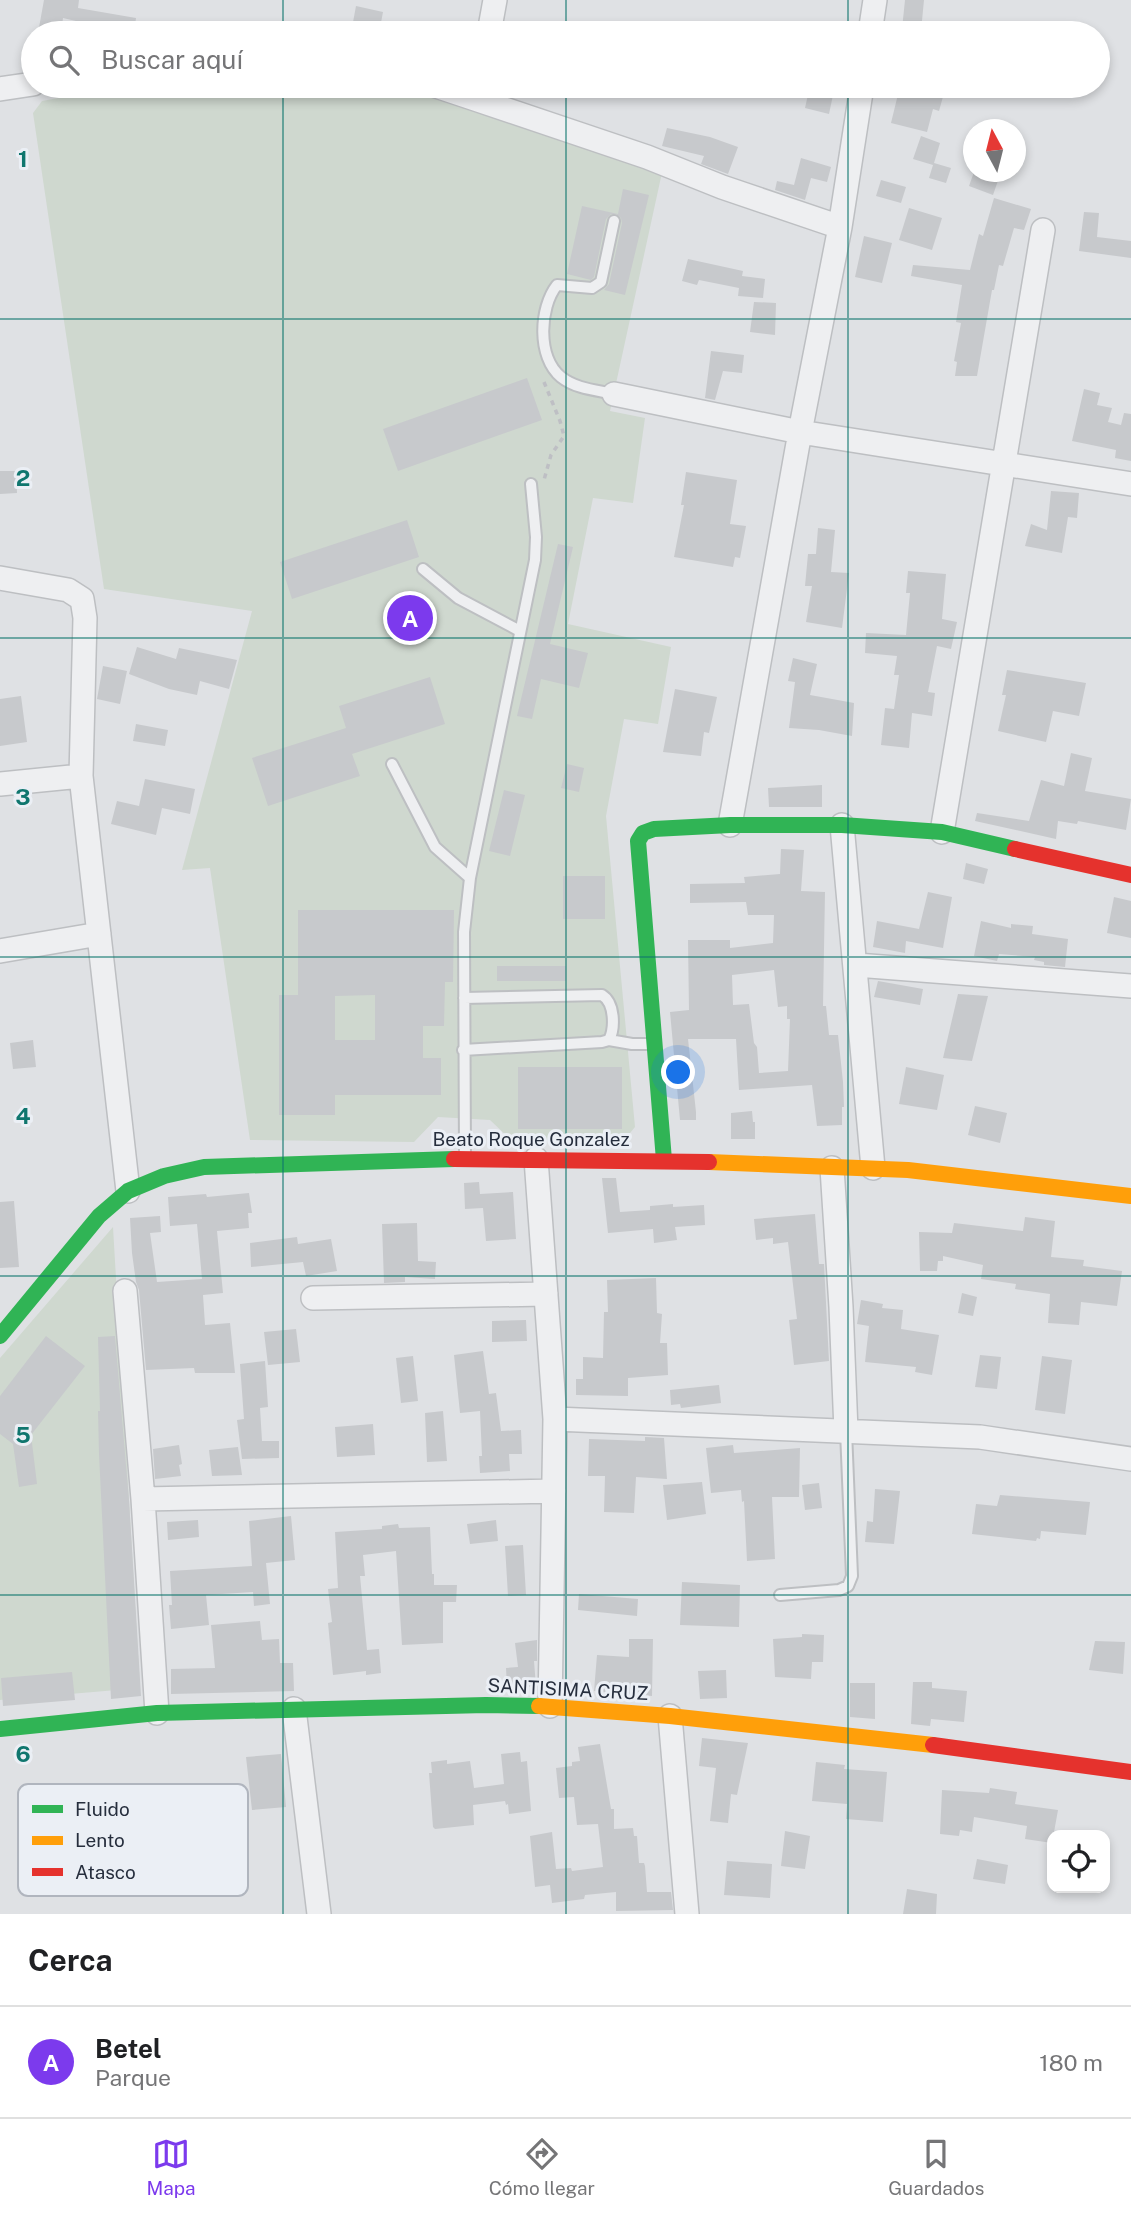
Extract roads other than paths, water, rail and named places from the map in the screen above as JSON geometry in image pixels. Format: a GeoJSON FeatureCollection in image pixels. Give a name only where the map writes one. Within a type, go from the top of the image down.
{"type":"FeatureCollection","features":[{"type":"Feature","properties":{"kind":"street"},"geometry":{"type":"LineString","coordinates":[[491,21],[495,0]]}},
{"type":"Feature","properties":{"kind":"street"},"geometry":{"type":"LineString","coordinates":[[872,21],[875,0]]}},
{"type":"Feature","properties":{"kind":"street"},"geometry":{"type":"LineString","coordinates":[[0,89],[21,86]]}},
{"type":"Feature","properties":{"kind":"street"},"geometry":{"type":"LineString","coordinates":[[493,98],[722,187],[840,227]]}},
{"type":"Feature","properties":{"kind":"street"},"geometry":{"type":"LineString","coordinates":[[730,825],[800,432],[840,227],[860,98]]}},
{"type":"Feature","properties":{"kind":"street"},"geometry":{"type":"LineString","coordinates":[[942,831],[1043,230]]}},
{"type":"Feature","properties":{"kind":"street"},"geometry":{"type":"LineString","coordinates":[[614,394],[800,432],[1131,484]]}},
{"type":"Feature","properties":{"kind":"street"},"geometry":{"type":"LineString","coordinates":[[0,578],[68,590],[82,600],[85,618],[81,776],[128,1191]]}},
{"type":"Feature","properties":{"kind":"street"},"geometry":{"type":"LineString","coordinates":[[0,784],[81,776]]}},
{"type":"Feature","properties":{"kind":"street"},"geometry":{"type":"LineString","coordinates":[[664,1160],[638,841],[643,833],[654,829],[730,825],[842,825],[942,831],[1131,875]]}},
{"type":"Feature","properties":{"kind":"street"},"geometry":{"type":"LineString","coordinates":[[842,825],[873,1168]]}},
{"type":"Feature","properties":{"kind":"street"},"geometry":{"type":"LineString","coordinates":[[0,951],[99,934]]}},
{"type":"Feature","properties":{"kind":"street"},"geometry":{"type":"LineString","coordinates":[[856,965],[1131,986]]}},
{"type":"Feature","properties":{"kind":"street","name":"Beato Roque Gonzalez"},"geometry":{"type":"LineString","coordinates":[[0,1336],[99,1216],[128,1191],[164,1176],[204,1167],[465,1159],[664,1160],[908,1170],[1131,1196]]}},
{"type":"Feature","properties":{"kind":"street"},"geometry":{"type":"LineString","coordinates":[[536,1159],[555,1419],[550,1706]]}},
{"type":"Feature","properties":{"kind":"street"},"geometry":{"type":"LineString","coordinates":[[832,1168],[846,1431]]}},
{"type":"Feature","properties":{"kind":"street"},"geometry":{"type":"LineString","coordinates":[[125,1290],[144,1499],[157,1713]]}},
{"type":"Feature","properties":{"kind":"street"},"geometry":{"type":"LineString","coordinates":[[313,1298],[546,1294]]}},
{"type":"Feature","properties":{"kind":"street"},"geometry":{"type":"LineString","coordinates":[[555,1419],[980,1437],[1131,1459]]}},
{"type":"Feature","properties":{"kind":"street"},"geometry":{"type":"LineString","coordinates":[[144,1499],[554,1491]]}},
{"type":"Feature","properties":{"kind":"street","name":"SANTISIMA CRUZ"},"geometry":{"type":"LineString","coordinates":[[0,1729],[157,1713],[485,1704],[550,1706],[670,1716],[988,1751],[1131,1772]]}},
{"type":"Feature","properties":{"kind":"street"},"geometry":{"type":"LineString","coordinates":[[294,1709],[319,1914]]}},
{"type":"Feature","properties":{"kind":"street"},"geometry":{"type":"LineString","coordinates":[[670,1716],[687,1914]]}},
{"type":"Feature","properties":{"kind":"lane"},"geometry":{"type":"LineString","coordinates":[[614,221],[601,282],[592,288],[557,285],[544,322],[542,338],[549,358],[561,377],[574,385],[614,394]]}},
{"type":"Feature","properties":{"kind":"lane"},"geometry":{"type":"LineString","coordinates":[[465,1159],[464,932],[470,878],[535,560],[536,537],[531,484]]}},
{"type":"Feature","properties":{"kind":"lane"},"geometry":{"type":"LineString","coordinates":[[423,569],[458,598],[520,631]]}},
{"type":"Feature","properties":{"kind":"lane"},"geometry":{"type":"LineString","coordinates":[[392,764],[435,847],[470,878]]}},
{"type":"Feature","properties":{"kind":"lane"},"geometry":{"type":"LineString","coordinates":[[464,998],[602,995],[611,1004],[613,1032],[609,1040]]}},
{"type":"Feature","properties":{"kind":"lane"},"geometry":{"type":"LineString","coordinates":[[463,1050],[609,1040],[655,1044]]}},
{"type":"Feature","properties":{"kind":"lane"},"geometry":{"type":"LineString","coordinates":[[780,1595],[839,1591],[848,1586],[852,1576],[846,1431]]}},
{"type":"Feature","properties":{"kind":"place","name":"Betel"},"geometry":{"type":"Point","coordinates":[410,618]}}]}
